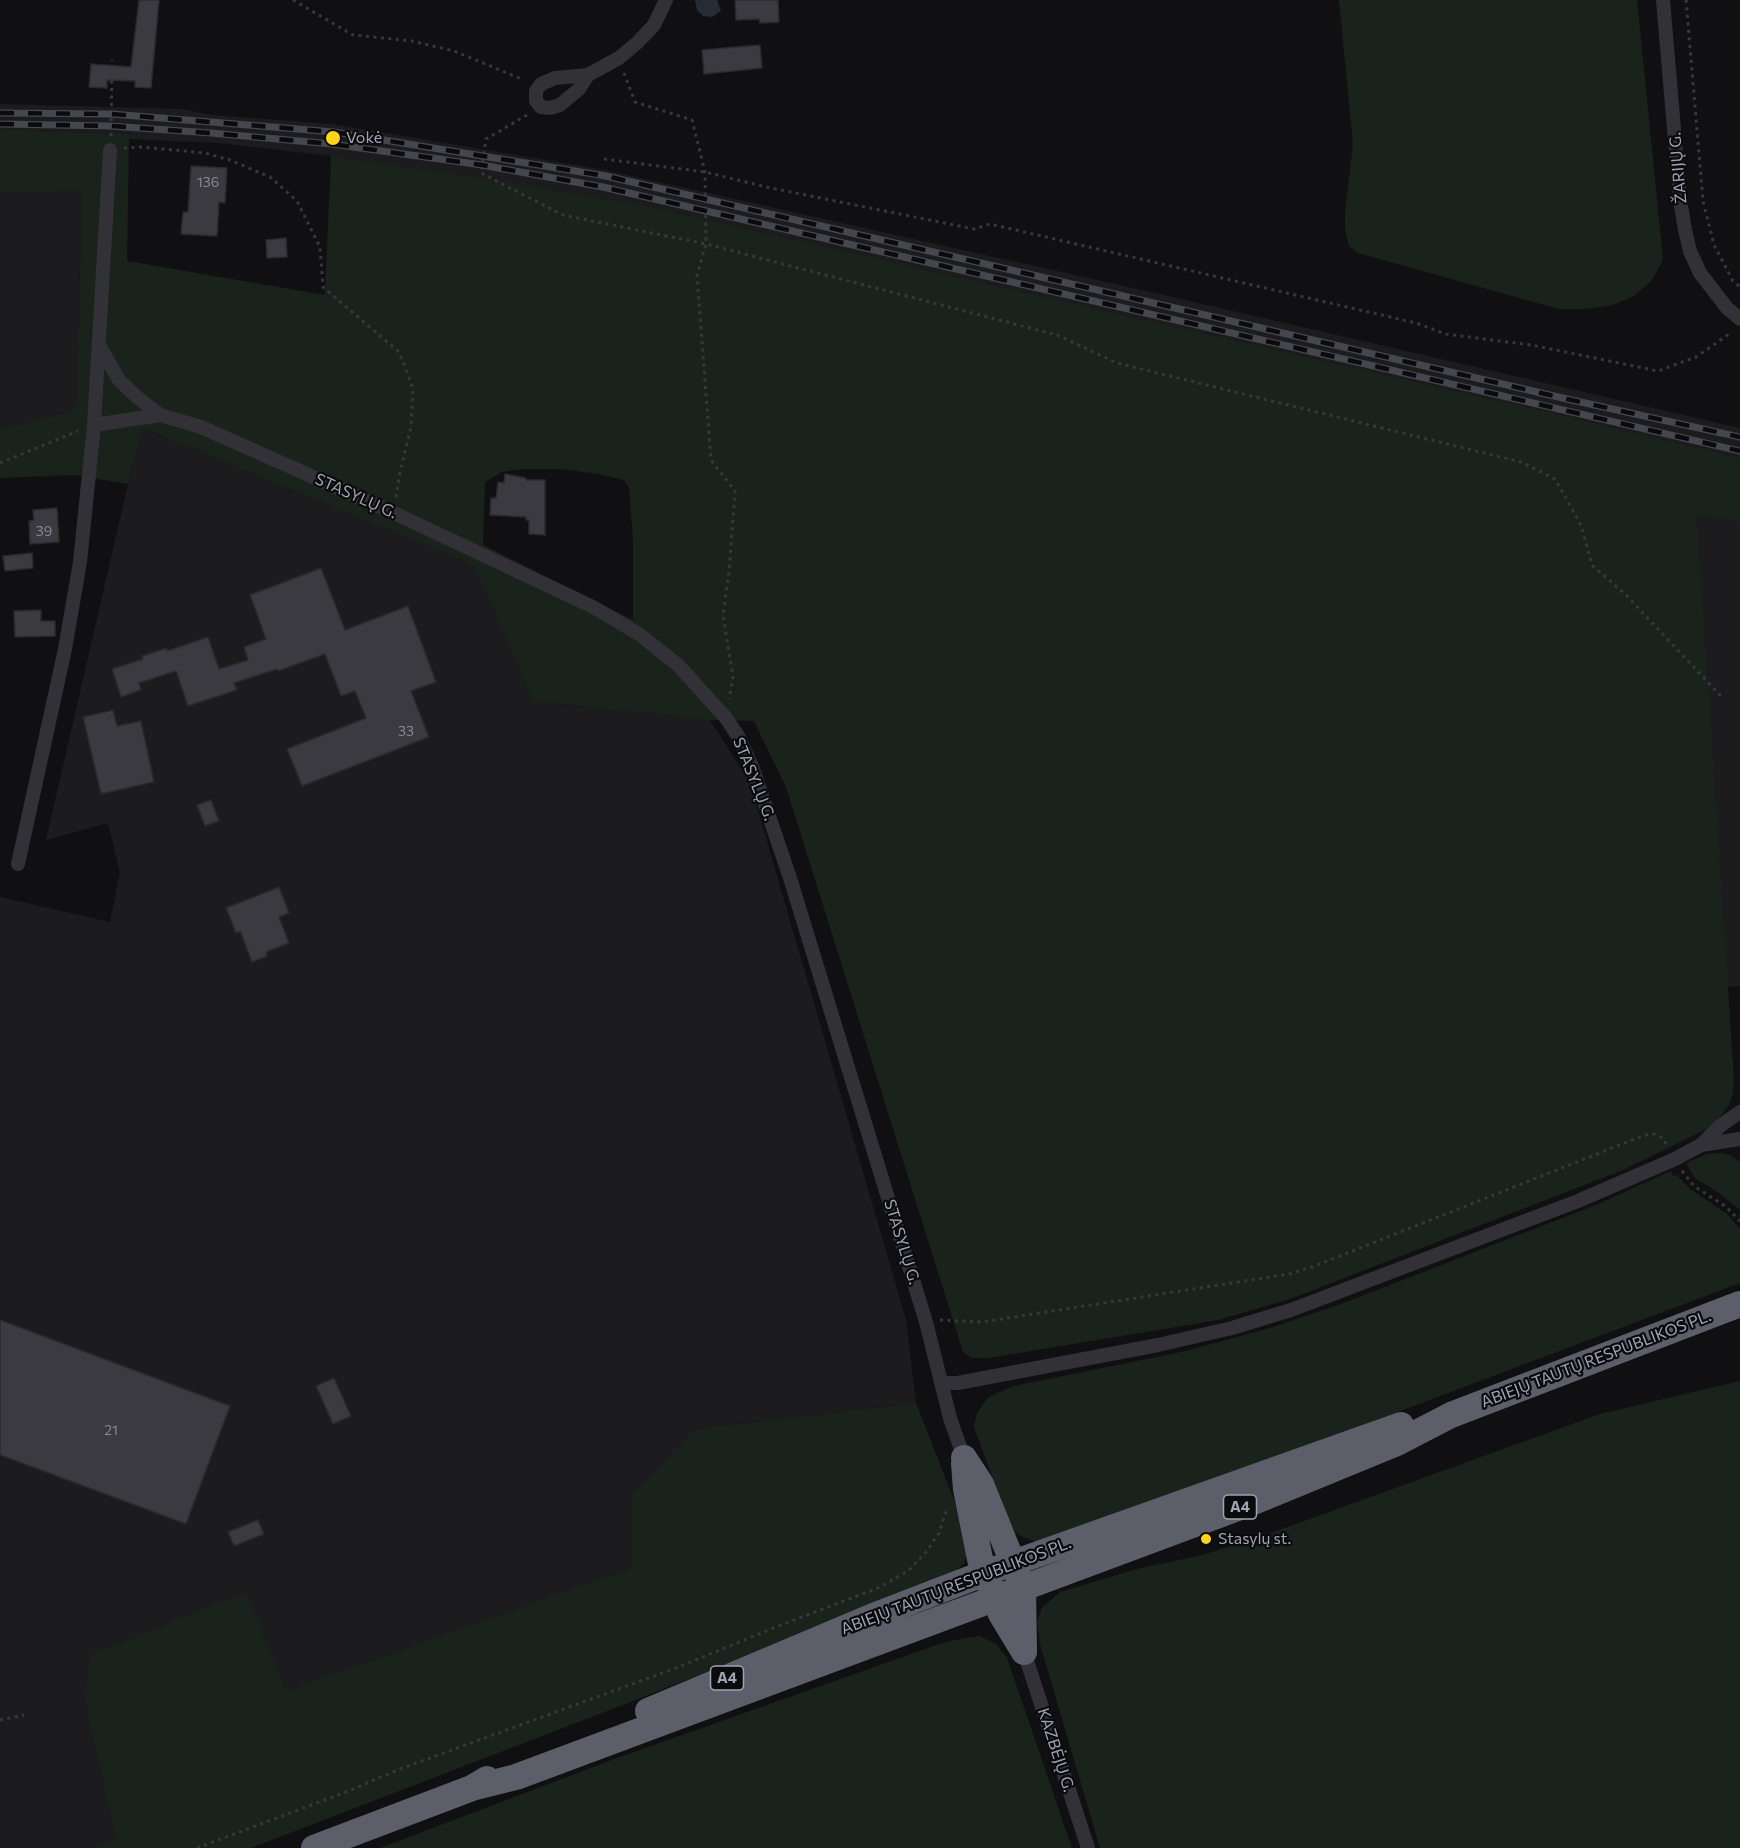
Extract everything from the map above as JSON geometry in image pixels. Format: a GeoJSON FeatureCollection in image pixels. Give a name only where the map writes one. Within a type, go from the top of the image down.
{"type":"FeatureCollection","features":[{"type":"Feature","properties":{"kind":"highway","name":"ABIEJŲ TAUTŲ RESPUBLIKOS PL."},"geometry":{"type":"LineString","coordinates":[[314,1848],[472,1788],[516,1777],[1325,1473],[1397,1443],[1451,1415],[1740,1304]]}},
{"type":"Feature","properties":{"kind":"highway","name":"ABIEJŲ TAUTŲ RESPUBLIKOS PL."},"geometry":{"type":"LineString","coordinates":[[472,1788],[513,1766],[871,1617],[985,1573],[1382,1431],[1420,1419],[1451,1415]]}},
{"type":"Feature","properties":{"kind":"highway"},"geometry":{"type":"LineString","coordinates":[[964,1458],[966,1489],[975,1540],[985,1573],[1006,1624],[1024,1652]]}},
{"type":"Feature","properties":{"kind":"highway"},"geometry":{"type":"LineString","coordinates":[[964,1458],[981,1485],[1023,1588],[1024,1652]]}},
{"type":"Feature","properties":{"kind":"street"},"geometry":{"type":"LineString","coordinates":[[588,75],[579,89],[560,105],[550,108],[541,107],[536,101],[536,91],[541,84],[555,78],[588,75],[619,58],[654,25],[666,0]]}},
{"type":"Feature","properties":{"kind":"street","name":"ŽARIJŲ G."},"geometry":{"type":"LineString","coordinates":[[1663,0],[1684,230],[1700,273],[1727,308],[1740,319]]}},
{"type":"Feature","properties":{"kind":"street"},"geometry":{"type":"LineString","coordinates":[[18,864],[67,638],[80,562],[94,425],[110,150]]}},
{"type":"Feature","properties":{"kind":"street"},"geometry":{"type":"LineString","coordinates":[[99,345],[119,380],[160,415]]}},
{"type":"Feature","properties":{"kind":"street","name":"STASYLŲ G."},"geometry":{"type":"LineString","coordinates":[[94,425],[160,415],[201,427],[394,513],[593,607],[639,634],[680,666],[726,718],[738,736],[765,804],[926,1322],[950,1418],[964,1458]]}},
{"type":"Feature","properties":{"kind":"street"},"geometry":{"type":"LineString","coordinates":[[942,1383],[958,1383],[1147,1347],[1242,1325],[1314,1301],[1578,1201],[1675,1159],[1701,1145],[1720,1126],[1740,1112]]}},
{"type":"Feature","properties":{"kind":"street"},"geometry":{"type":"LineString","coordinates":[[1701,1145],[1740,1139]]}},
{"type":"Feature","properties":{"kind":"street","name":"KAZBĖJŲ G."},"geometry":{"type":"LineString","coordinates":[[1024,1652],[1088,1848]]}},
{"type":"Feature","properties":{"kind":"path"},"geometry":{"type":"LineString","coordinates":[[293,0],[353,35],[412,41],[454,51],[521,79],[541,84]]}},
{"type":"Feature","properties":{"kind":"path"},"geometry":{"type":"LineString","coordinates":[[1686,0],[1703,201],[1714,245],[1733,281],[1740,287]]}},
{"type":"Feature","properties":{"kind":"path"},"geometry":{"type":"LineString","coordinates":[[619,58],[635,102],[692,120],[705,172],[706,244],[697,275],[711,460],[735,491],[729,572],[723,615],[733,677],[726,718]]}},
{"type":"Feature","properties":{"kind":"path"},"geometry":{"type":"LineString","coordinates":[[112,60],[110,150],[141,147],[214,155],[270,177],[297,201],[320,247],[323,287],[399,352],[413,388],[411,426],[400,472],[394,513]]}},
{"type":"Feature","properties":{"kind":"path"},"geometry":{"type":"LineString","coordinates":[[541,107],[486,139],[481,173],[563,215],[706,244],[1057,334],[1117,363],[1521,462],[1556,479],[1581,525],[1592,566],[1626,595],[1721,696]]}},
{"type":"Feature","properties":{"kind":"path"},"geometry":{"type":"LineString","coordinates":[[604,159],[705,172],[766,187],[974,229],[990,224],[1416,323],[1446,334],[1531,345],[1658,371],[1696,357],[1740,326]]}},
{"type":"Feature","properties":{"kind":"path"},"geometry":{"type":"LineString","coordinates":[[0,462],[94,425]]}},
{"type":"Feature","properties":{"kind":"path"},"geometry":{"type":"LineString","coordinates":[[926,1322],[946,1319],[982,1322],[1288,1274],[1312,1267],[1645,1135],[1654,1134],[1663,1138],[1694,1186],[1725,1206],[1740,1221]]}},
{"type":"Feature","properties":{"kind":"path"},"geometry":{"type":"LineString","coordinates":[[197,1848],[346,1792],[400,1769],[676,1668],[878,1588],[908,1571],[927,1551],[939,1533],[949,1501],[955,1494],[966,1489]]}},
{"type":"Feature","properties":{"kind":"path"},"geometry":{"type":"LineString","coordinates":[[0,1720],[24,1715]]}},
{"type":"Feature","properties":{"kind":"shaded area"},"geometry":{"type":"Polygon","coordinates":[[[695,0],[717,0],[721,11],[712,17],[703,16],[697,10],[695,0]]]}},
{"type":"Feature","properties":{"kind":"shaded area"},"geometry":{"type":"Polygon","coordinates":[[[1339,0],[1637,0],[1663,260],[1652,280],[1634,296],[1613,305],[1585,309],[1559,309],[1358,253],[1349,246],[1345,229],[1345,213],[1353,144],[1339,0]]]}},
{"type":"Feature","properties":{"kind":"shaded area"},"geometry":{"type":"Polygon","coordinates":[[[0,104],[182,109],[213,115],[331,124],[605,170],[1142,290],[1740,428],[1740,458],[639,204],[331,156],[218,143],[129,139],[129,134],[0,130],[0,104]]]}},
{"type":"Feature","properties":{"kind":"shaded area"},"geometry":{"type":"Polygon","coordinates":[[[0,130],[129,134],[127,261],[325,295],[331,156],[470,176],[639,204],[1740,458],[1740,522],[1697,515],[1734,1080],[1729,1105],[1707,1129],[1623,1170],[1290,1299],[1218,1320],[989,1358],[972,1358],[963,1352],[786,787],[754,721],[710,720],[533,701],[475,565],[142,428],[128,484],[74,475],[0,478],[0,429],[76,411],[82,190],[0,193],[0,130]],[[525,469],[502,472],[485,482],[483,545],[633,620],[633,538],[629,488],[624,480],[560,469],[525,469]]]}},
{"type":"Feature","properties":{"kind":"shaded area"},"geometry":{"type":"Polygon","coordinates":[[[82,189],[76,412],[0,429],[0,193],[82,189]]]}},
{"type":"Feature","properties":{"kind":"shaded area"},"geometry":{"type":"Polygon","coordinates":[[[141,428],[476,565],[533,701],[710,720],[750,783],[906,1320],[916,1403],[695,1429],[632,1494],[632,1568],[286,1691],[245,1592],[84,1698],[116,1840],[88,1848],[0,1848],[0,897],[110,922],[120,873],[108,823],[46,840],[141,428]]]}},
{"type":"Feature","properties":{"kind":"shaded area"},"geometry":{"type":"Polygon","coordinates":[[[1697,515],[1740,522],[1740,986],[1727,987],[1697,515]]]}},
{"type":"Feature","properties":{"kind":"shaded area"},"geometry":{"type":"Polygon","coordinates":[[[1707,1154],[1730,1155],[1740,1162],[1740,1210],[1695,1178],[1686,1163],[1707,1154]]]}},
{"type":"Feature","properties":{"kind":"shaded area"},"geometry":{"type":"Polygon","coordinates":[[[1671,1171],[1673,1176],[1677,1175],[1690,1189],[1727,1214],[1740,1229],[1740,1283],[1050,1543],[1036,1542],[1021,1536],[1014,1530],[1007,1517],[974,1427],[977,1413],[988,1398],[997,1393],[1014,1386],[1186,1351],[1270,1328],[1341,1304],[1596,1205],[1671,1171]]]}},
{"type":"Feature","properties":{"kind":"shaded area"},"geometry":{"type":"Polygon","coordinates":[[[1740,1381],[1740,1848],[1100,1848],[1040,1644],[1037,1621],[1042,1608],[1060,1592],[1137,1569],[1203,1555],[1271,1533],[1600,1414],[1740,1381]]]}},
{"type":"Feature","properties":{"kind":"shaded area"},"geometry":{"type":"Polygon","coordinates":[[[916,1403],[966,1531],[968,1552],[964,1563],[951,1575],[633,1701],[251,1848],[88,1848],[116,1840],[84,1698],[91,1655],[246,1592],[286,1691],[631,1568],[632,1494],[695,1429],[916,1403]]]}},
{"type":"Feature","properties":{"kind":"shaded area"},"geometry":{"type":"Polygon","coordinates":[[[979,1636],[996,1644],[1007,1658],[1072,1848],[380,1848],[617,1758],[945,1642],[979,1636]]]}},
{"type":"Feature","properties":{"kind":"building"},"geometry":{"type":"Polygon","coordinates":[[[139,0],[159,0],[151,88],[135,87],[135,81],[107,80],[107,88],[89,87],[91,64],[131,67],[139,0]]]}},
{"type":"Feature","properties":{"kind":"building"},"geometry":{"type":"Polygon","coordinates":[[[735,0],[778,0],[779,22],[760,23],[759,19],[736,20],[735,0]]]}},
{"type":"Feature","properties":{"kind":"building"},"geometry":{"type":"Polygon","coordinates":[[[760,45],[762,68],[704,74],[702,50],[760,45]]]}},
{"type":"Feature","properties":{"kind":"building"},"geometry":{"type":"Polygon","coordinates":[[[191,166],[227,168],[225,203],[219,202],[217,236],[181,234],[183,212],[188,212],[191,166]]]}},
{"type":"Feature","properties":{"kind":"building"},"geometry":{"type":"Polygon","coordinates":[[[286,238],[287,257],[267,258],[266,240],[286,238]]]}},
{"type":"Feature","properties":{"kind":"building"},"geometry":{"type":"Polygon","coordinates":[[[505,474],[526,478],[526,480],[545,480],[545,535],[529,534],[529,520],[526,520],[526,517],[490,515],[491,498],[496,498],[498,482],[504,483],[505,474]]]}},
{"type":"Feature","properties":{"kind":"building"},"geometry":{"type":"Polygon","coordinates":[[[57,508],[59,542],[30,544],[29,521],[34,520],[33,510],[57,508]]]}},
{"type":"Feature","properties":{"kind":"building"},"geometry":{"type":"Polygon","coordinates":[[[32,553],[33,568],[5,571],[3,556],[32,553]]]}},
{"type":"Feature","properties":{"kind":"building"},"geometry":{"type":"Polygon","coordinates":[[[321,568],[345,630],[408,606],[436,682],[411,691],[429,737],[302,786],[287,749],[366,718],[355,691],[341,696],[325,654],[278,671],[277,669],[234,683],[237,690],[188,706],[176,671],[139,683],[141,690],[121,697],[112,669],[167,648],[167,651],[208,637],[219,669],[248,660],[244,647],[266,639],[250,595],[321,568]]]}},
{"type":"Feature","properties":{"kind":"building"},"geometry":{"type":"Polygon","coordinates":[[[41,610],[41,621],[55,621],[55,636],[15,637],[14,611],[41,610]]]}},
{"type":"Feature","properties":{"kind":"building"},"geometry":{"type":"Polygon","coordinates":[[[113,710],[117,726],[141,721],[154,782],[101,794],[83,717],[113,710]]]}},
{"type":"Feature","properties":{"kind":"building"},"geometry":{"type":"Polygon","coordinates":[[[211,800],[219,821],[205,826],[197,805],[211,800]]]}},
{"type":"Feature","properties":{"kind":"building"},"geometry":{"type":"Polygon","coordinates":[[[279,887],[289,913],[279,917],[289,943],[266,952],[267,956],[252,962],[240,931],[236,933],[226,908],[279,887]]]}},
{"type":"Feature","properties":{"kind":"building"},"geometry":{"type":"Polygon","coordinates":[[[0,1320],[230,1406],[186,1524],[0,1455],[0,1320]]]}},
{"type":"Feature","properties":{"kind":"building"},"geometry":{"type":"Polygon","coordinates":[[[334,1378],[351,1416],[333,1424],[316,1386],[334,1378]]]}},
{"type":"Feature","properties":{"kind":"building"},"geometry":{"type":"Polygon","coordinates":[[[258,1520],[264,1534],[234,1546],[228,1532],[258,1520]]]}},
{"type":"Feature","properties":{"kind":"railway"},"geometry":{"type":"LineString","coordinates":[[0,113],[112,114],[334,132],[606,176],[1740,437]]}},
{"type":"Feature","properties":{"kind":"railway"},"geometry":{"type":"LineString","coordinates":[[0,124],[111,126],[332,144],[482,165],[603,187],[1740,451]]}},
{"type":"Feature","properties":{"kind":"place","name":"Vokė"},"geometry":{"type":"Point","coordinates":[333,138]}},
{"type":"Feature","properties":{"kind":"place","name":"Stasylų st."},"geometry":{"type":"Point","coordinates":[1206,1539]}}]}
